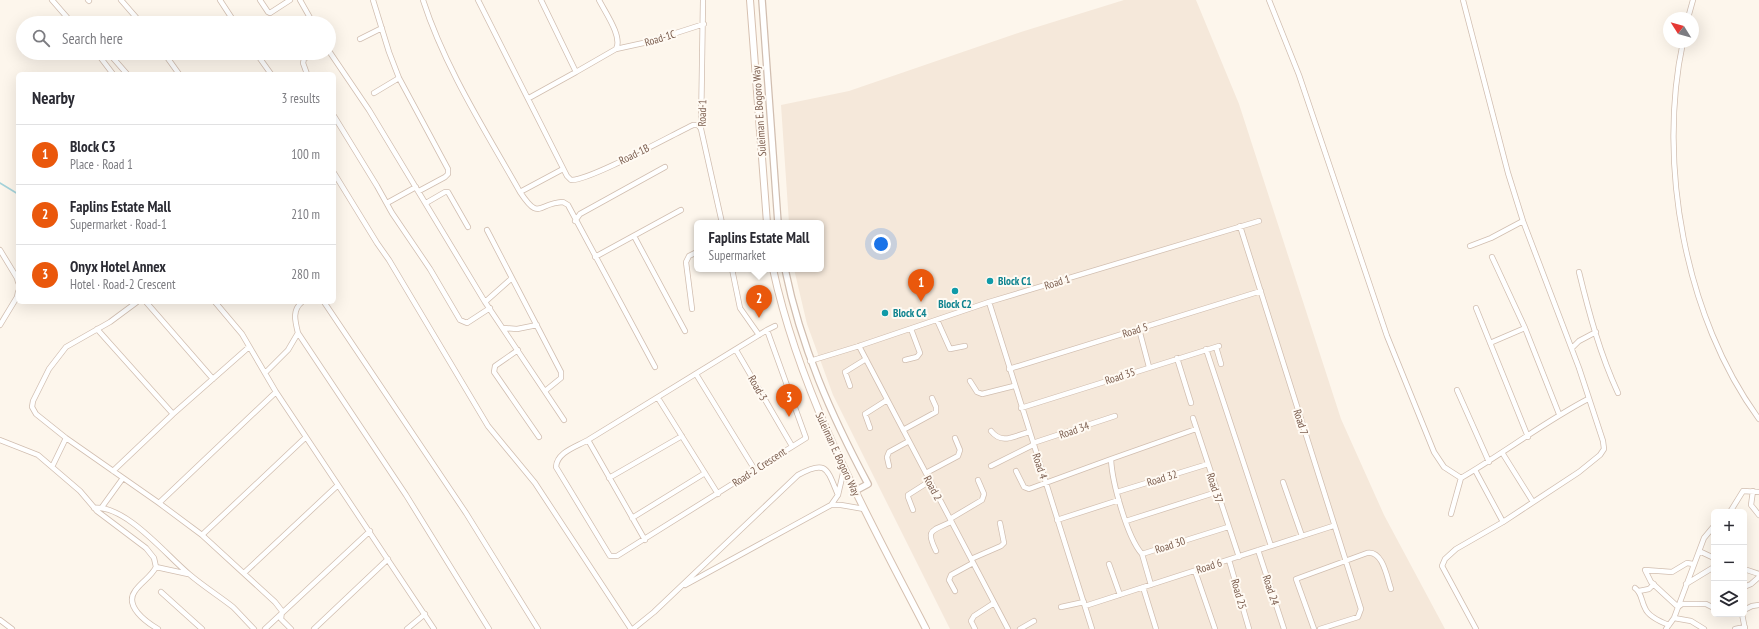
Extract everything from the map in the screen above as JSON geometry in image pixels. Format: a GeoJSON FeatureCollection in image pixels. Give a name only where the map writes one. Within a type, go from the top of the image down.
{"type":"FeatureCollection","features":[{"type":"Feature","properties":{"kind":"main road","name":"Suleiman E. Bogoro Way"},"geometry":{"type":"LineString","coordinates":[[750,0],[767,220]]}},
{"type":"Feature","properties":{"kind":"main road","name":"Suleiman E. Bogoro Way"},"geometry":{"type":"LineString","coordinates":[[775,272],[794,347],[820,414],[844,469],[926,629]]}},
{"type":"Feature","properties":{"kind":"street"},"geometry":{"type":"LineString","coordinates":[[52,0],[66,16]]}},
{"type":"Feature","properties":{"kind":"street"},"geometry":{"type":"LineString","coordinates":[[121,0],[135,16]]}},
{"type":"Feature","properties":{"kind":"street"},"geometry":{"type":"LineString","coordinates":[[220,0],[230,16]]}},
{"type":"Feature","properties":{"kind":"street"},"geometry":{"type":"LineString","coordinates":[[260,0],[270,13],[290,0]]}},
{"type":"Feature","properties":{"kind":"street"},"geometry":{"type":"LineString","coordinates":[[300,0],[309,16]]}},
{"type":"Feature","properties":{"kind":"street"},"geometry":{"type":"LineString","coordinates":[[373,0],[389,52],[399,78],[448,169],[448,174],[445,177],[387,203]]}},
{"type":"Feature","properties":{"kind":"street"},"geometry":{"type":"LineString","coordinates":[[423,0],[430,23],[464,94],[520,192],[528,204],[538,210],[563,202],[568,205],[594,257],[655,367]]}},
{"type":"Feature","properties":{"kind":"street"},"geometry":{"type":"LineString","coordinates":[[478,0],[563,169],[520,192]]}},
{"type":"Feature","properties":{"kind":"street"},"geometry":{"type":"LineString","coordinates":[[541,0],[576,72]]}},
{"type":"Feature","properties":{"kind":"street"},"geometry":{"type":"LineString","coordinates":[[599,0],[618,36],[619,45],[616,49]]}},
{"type":"Feature","properties":{"kind":"street","name":"Road-1"},"geometry":{"type":"LineString","coordinates":[[704,0],[701,129],[721,220]]}},
{"type":"Feature","properties":{"kind":"street","name":"Suleiman E. Bogoro Way"},"geometry":{"type":"LineString","coordinates":[[762,0],[778,220]]}},
{"type":"Feature","properties":{"kind":"street"},"geometry":{"type":"LineString","coordinates":[[1269,0],[1299,75],[1387,336],[1434,452],[1444,467],[1461,478]]}},
{"type":"Feature","properties":{"kind":"street"},"geometry":{"type":"LineString","coordinates":[[1463,0],[1508,174],[1523,221],[1572,348],[1603,441],[1604,449],[1600,455],[1579,472],[1503,522],[1456,549],[1442,562],[1442,566],[1476,629]]}},
{"type":"Feature","properties":{"kind":"street"},"geometry":{"type":"LineString","coordinates":[[1690,12],[1693,0]]}},
{"type":"Feature","properties":{"kind":"street","name":"Road-1C"},"geometry":{"type":"LineString","coordinates":[[528,98],[616,49],[648,42],[704,24]]}},
{"type":"Feature","properties":{"kind":"street"},"geometry":{"type":"LineString","coordinates":[[360,39],[382,28]]}},
{"type":"Feature","properties":{"kind":"street"},"geometry":{"type":"LineString","coordinates":[[1682,48],[1676,81],[1674,134],[1676,187],[1681,226],[1689,265],[1715,338],[1739,386],[1759,418]]}},
{"type":"Feature","properties":{"kind":"street"},"geometry":{"type":"LineString","coordinates":[[102,60],[111,72]]}},
{"type":"Feature","properties":{"kind":"street"},"geometry":{"type":"LineString","coordinates":[[115,60],[124,72]]}},
{"type":"Feature","properties":{"kind":"street"},"geometry":{"type":"LineString","coordinates":[[169,60],[178,72]]}},
{"type":"Feature","properties":{"kind":"street"},"geometry":{"type":"LineString","coordinates":[[261,60],[270,72]]}},
{"type":"Feature","properties":{"kind":"street"},"geometry":{"type":"LineString","coordinates":[[304,60],[303,63],[307,72]]}},
{"type":"Feature","properties":{"kind":"street"},"geometry":{"type":"LineString","coordinates":[[335,60],[369,110],[485,302],[564,420]]}},
{"type":"Feature","properties":{"kind":"street"},"geometry":{"type":"LineString","coordinates":[[374,93],[399,78]]}},
{"type":"Feature","properties":{"kind":"street"},"geometry":{"type":"LineString","coordinates":[[336,119],[460,320],[467,323],[490,308]]}},
{"type":"Feature","properties":{"kind":"street","name":"Road-1B"},"geometry":{"type":"LineString","coordinates":[[563,169],[566,176],[571,180],[577,181],[693,124],[698,125],[701,129]]}},
{"type":"Feature","properties":{"kind":"street"},"geometry":{"type":"LineString","coordinates":[[575,221],[580,214],[665,167]]}},
{"type":"Feature","properties":{"kind":"street"},"geometry":{"type":"LineString","coordinates":[[336,176],[389,260],[488,426],[535,483],[632,629],[678,588],[798,475],[812,467],[828,470],[838,495]]}},
{"type":"Feature","properties":{"kind":"street"},"geometry":{"type":"LineString","coordinates":[[426,203],[448,192],[468,227]]}},
{"type":"Feature","properties":{"kind":"street"},"geometry":{"type":"LineString","coordinates":[[594,257],[681,210]]}},
{"type":"Feature","properties":{"kind":"street","name":"Road 1"},"geometry":{"type":"LineString","coordinates":[[810,361],[911,329],[989,302],[1259,220]]}},
{"type":"Feature","properties":{"kind":"street"},"geometry":{"type":"LineString","coordinates":[[1470,246],[1491,238],[1523,221]]}},
{"type":"Feature","properties":{"kind":"street","name":"Road 7"},"geometry":{"type":"LineString","coordinates":[[1240,226],[1333,526],[1360,604],[1361,612],[1358,617],[1322,629]]}},
{"type":"Feature","properties":{"kind":"street"},"geometry":{"type":"LineString","coordinates":[[487,230],[562,375],[559,382],[545,391]]}},
{"type":"Feature","properties":{"kind":"street"},"geometry":{"type":"LineString","coordinates":[[634,236],[685,331]]}},
{"type":"Feature","properties":{"kind":"street"},"geometry":{"type":"LineString","coordinates":[[1,253],[16,279]]}},
{"type":"Feature","properties":{"kind":"street"},"geometry":{"type":"LineString","coordinates":[[692,309],[686,262],[689,256],[694,254]]}},
{"type":"Feature","properties":{"kind":"street"},"geometry":{"type":"LineString","coordinates":[[1492,257],[1525,328],[1559,414]]}},
{"type":"Feature","properties":{"kind":"street"},"geometry":{"type":"LineString","coordinates":[[733,272],[740,308],[759,335]]}},
{"type":"Feature","properties":{"kind":"street","name":"Suleiman E. Bogoro Way"},"geometry":{"type":"LineString","coordinates":[[786,272],[793,309],[810,361],[836,421],[868,484],[855,491]]}},
{"type":"Feature","properties":{"kind":"street"},"geometry":{"type":"LineString","coordinates":[[1579,272],[1609,374],[1618,392]]}},
{"type":"Feature","properties":{"kind":"street"},"geometry":{"type":"LineString","coordinates":[[485,302],[512,278]]}},
{"type":"Feature","properties":{"kind":"street","name":"Road 5"},"geometry":{"type":"LineString","coordinates":[[1009,369],[1261,292]]}},
{"type":"Feature","properties":{"kind":"street"},"geometry":{"type":"LineString","coordinates":[[0,325],[16,299]]}},
{"type":"Feature","properties":{"kind":"street","name":"Road 4"},"geometry":{"type":"LineString","coordinates":[[989,302],[1014,386],[1092,629]]}},
{"type":"Feature","properties":{"kind":"street"},"geometry":{"type":"LineString","coordinates":[[135,304],[66,347],[57,357],[32,401],[32,407],[36,414],[66,438],[202,535],[275,602],[282,611],[281,620],[292,629]]}},
{"type":"Feature","properties":{"kind":"street"},"geometry":{"type":"LineString","coordinates":[[148,304],[213,379]]}},
{"type":"Feature","properties":{"kind":"street"},"geometry":{"type":"LineString","coordinates":[[217,304],[242,334],[276,392],[426,614],[434,629]]}},
{"type":"Feature","properties":{"kind":"street"},"geometry":{"type":"LineString","coordinates":[[300,304],[297,306],[295,314],[298,333],[406,495],[489,629]]}},
{"type":"Feature","properties":{"kind":"street"},"geometry":{"type":"LineString","coordinates":[[325,304],[466,513],[538,629]]}},
{"type":"Feature","properties":{"kind":"street"},"geometry":{"type":"LineString","coordinates":[[1476,308],[1528,437]]}},
{"type":"Feature","properties":{"kind":"street"},"geometry":{"type":"LineString","coordinates":[[937,320],[950,349],[965,346]]}},
{"type":"Feature","properties":{"kind":"street"},"geometry":{"type":"LineString","coordinates":[[503,328],[518,330],[536,325]]}},
{"type":"Feature","properties":{"kind":"street"},"geometry":{"type":"LineString","coordinates":[[645,540],[588,440],[775,326]]}},
{"type":"Feature","properties":{"kind":"street"},"geometry":{"type":"LineString","coordinates":[[1490,343],[1525,328]]}},
{"type":"Feature","properties":{"kind":"street"},"geometry":{"type":"LineString","coordinates":[[97,329],[173,414]]}},
{"type":"Feature","properties":{"kind":"street"},"geometry":{"type":"LineString","coordinates":[[905,360],[917,357],[920,353],[911,329]]}},
{"type":"Feature","properties":{"kind":"street"},"geometry":{"type":"LineString","coordinates":[[1139,329],[1149,366]]}},
{"type":"Feature","properties":{"kind":"street","name":"Road-2 Crescent"},"geometry":{"type":"LineString","coordinates":[[588,440],[560,456],[556,461],[556,467],[610,556],[614,557],[645,540],[792,446],[804,440],[806,434],[767,330]]}},
{"type":"Feature","properties":{"kind":"street"},"geometry":{"type":"LineString","coordinates":[[1572,348],[1579,341],[1596,332]]}},
{"type":"Feature","properties":{"kind":"street"},"geometry":{"type":"LineString","coordinates":[[265,373],[288,350],[298,333]]}},
{"type":"Feature","properties":{"kind":"street","name":"Road 2"},"geometry":{"type":"LineString","coordinates":[[859,346],[1008,629]]}},
{"type":"Feature","properties":{"kind":"street","name":"Road 35"},"geometry":{"type":"LineString","coordinates":[[1021,408],[1149,366],[1217,346],[1221,364]]}},
{"type":"Feature","properties":{"kind":"street"},"geometry":{"type":"LineString","coordinates":[[113,471],[173,414],[249,347]]}},
{"type":"Feature","properties":{"kind":"street"},"geometry":{"type":"LineString","coordinates":[[1206,349],[1271,546]]}},
{"type":"Feature","properties":{"kind":"street"},"geometry":{"type":"LineString","coordinates":[[518,350],[495,366],[494,372],[539,437]]}},
{"type":"Feature","properties":{"kind":"street","name":"Road-3"},"geometry":{"type":"LineString","coordinates":[[736,350],[792,446]]}},
{"type":"Feature","properties":{"kind":"street"},"geometry":{"type":"LineString","coordinates":[[1177,358],[1191,403]]}},
{"type":"Feature","properties":{"kind":"street"},"geometry":{"type":"LineString","coordinates":[[850,386],[845,372],[866,359]]}},
{"type":"Feature","properties":{"kind":"street"},"geometry":{"type":"LineString","coordinates":[[696,374],[755,470]]}},
{"type":"Feature","properties":{"kind":"street"},"geometry":{"type":"LineString","coordinates":[[970,381],[977,392],[982,394],[1014,386]]}},
{"type":"Feature","properties":{"kind":"street"},"geometry":{"type":"LineString","coordinates":[[1457,390],[1489,462]]}},
{"type":"Feature","properties":{"kind":"street"},"geometry":{"type":"LineString","coordinates":[[159,503],[276,392]]}},
{"type":"Feature","properties":{"kind":"street"},"geometry":{"type":"LineString","coordinates":[[658,398],[718,494]]}},
{"type":"Feature","properties":{"kind":"street"},"geometry":{"type":"LineString","coordinates":[[903,430],[936,412],[936,407],[932,398]]}},
{"type":"Feature","properties":{"kind":"street"},"geometry":{"type":"LineString","coordinates":[[1451,514],[1461,478],[1503,454],[1559,414],[1588,399]]}},
{"type":"Feature","properties":{"kind":"street"},"geometry":{"type":"LineString","coordinates":[[870,428],[865,414],[887,400]]}},
{"type":"Feature","properties":{"kind":"street","name":"Road 34"},"geometry":{"type":"LineString","coordinates":[[991,466],[1033,444],[1115,416]]}},
{"type":"Feature","properties":{"kind":"street","name":"Road 37"},"geometry":{"type":"LineString","coordinates":[[1192,418],[1239,557]]}},
{"type":"Feature","properties":{"kind":"street"},"geometry":{"type":"LineString","coordinates":[[1016,471],[1026,489],[1196,429]]}},
{"type":"Feature","properties":{"kind":"street"},"geometry":{"type":"LineString","coordinates":[[991,431],[996,437],[1001,439],[1029,432]]}},
{"type":"Feature","properties":{"kind":"street"},"geometry":{"type":"LineString","coordinates":[[609,478],[682,436]]}},
{"type":"Feature","properties":{"kind":"street"},"geometry":{"type":"LineString","coordinates":[[202,535],[306,437]]}},
{"type":"Feature","properties":{"kind":"street"},"geometry":{"type":"LineString","coordinates":[[52,466],[66,438]]}},
{"type":"Feature","properties":{"kind":"street"},"geometry":{"type":"LineString","coordinates":[[926,473],[958,456],[960,450],[955,438]]}},
{"type":"Feature","properties":{"kind":"street"},"geometry":{"type":"LineString","coordinates":[[0,440],[38,455],[52,466],[80,491],[94,508],[146,548],[154,558],[156,567]]}},
{"type":"Feature","properties":{"kind":"street"},"geometry":{"type":"LineString","coordinates":[[890,466],[887,457],[889,452],[909,441]]}},
{"type":"Feature","properties":{"kind":"street"},"geometry":{"type":"LineString","coordinates":[[1503,454],[1533,502]]}},
{"type":"Feature","properties":{"kind":"street"},"geometry":{"type":"LineString","coordinates":[[1111,459],[1119,500],[1132,539],[1142,554]]}},
{"type":"Feature","properties":{"kind":"street","name":"Road 32"},"geometry":{"type":"LineString","coordinates":[[1117,492],[1208,464]]}},
{"type":"Feature","properties":{"kind":"street"},"geometry":{"type":"LineString","coordinates":[[831,505],[838,495],[844,469]]}},
{"type":"Feature","properties":{"kind":"street"},"geometry":{"type":"LineString","coordinates":[[1475,470],[1503,522]]}},
{"type":"Feature","properties":{"kind":"street"},"geometry":{"type":"LineString","coordinates":[[632,518],[705,473]]}},
{"type":"Feature","properties":{"kind":"street"},"geometry":{"type":"LineString","coordinates":[[102,507],[123,478]]}},
{"type":"Feature","properties":{"kind":"street"},"geometry":{"type":"LineString","coordinates":[[936,551],[930,534],[932,531],[982,500],[984,494],[978,480]]}},
{"type":"Feature","properties":{"kind":"street"},"geometry":{"type":"LineString","coordinates":[[913,510],[908,495],[930,481]]}},
{"type":"Feature","properties":{"kind":"street"},"geometry":{"type":"LineString","coordinates":[[1283,482],[1302,536]]}},
{"type":"Feature","properties":{"kind":"street"},"geometry":{"type":"LineString","coordinates":[[244,573],[338,485]]}},
{"type":"Feature","properties":{"kind":"street"},"geometry":{"type":"LineString","coordinates":[[1732,509],[1743,491],[1759,492]]}},
{"type":"Feature","properties":{"kind":"street"},"geometry":{"type":"LineString","coordinates":[[1753,491],[1751,505],[1759,515]]}},
{"type":"Feature","properties":{"kind":"street"},"geometry":{"type":"LineString","coordinates":[[1126,520],[1217,492]]}},
{"type":"Feature","properties":{"kind":"street"},"geometry":{"type":"LineString","coordinates":[[1058,520],[1119,500]]}},
{"type":"Feature","properties":{"kind":"street"},"geometry":{"type":"LineString","coordinates":[[678,588],[831,505],[841,504],[864,509]]}},
{"type":"Feature","properties":{"kind":"street"},"geometry":{"type":"LineString","coordinates":[[94,508],[102,507],[123,517],[160,545],[188,574],[234,608],[254,629]]}},
{"type":"Feature","properties":{"kind":"street"},"geometry":{"type":"LineString","coordinates":[[955,591],[949,577],[951,575],[1004,543],[1000,523]]}},
{"type":"Feature","properties":{"kind":"street","name":"Road 6"},"geometry":{"type":"LineString","coordinates":[[1061,607],[1084,604],[1120,595],[1333,526]]}},
{"type":"Feature","properties":{"kind":"street","name":"Road 30"},"geometry":{"type":"LineString","coordinates":[[1151,585],[1142,554],[1228,527]]}},
{"type":"Feature","properties":{"kind":"street"},"geometry":{"type":"LineString","coordinates":[[1654,584],[1649,589],[1637,590],[1645,610],[1668,627],[1674,618],[1704,538],[1711,530]]}},
{"type":"Feature","properties":{"kind":"street"},"geometry":{"type":"LineString","coordinates":[[265,629],[282,611],[370,531]]}},
{"type":"Feature","properties":{"kind":"street","name":"Road 24"},"geometry":{"type":"LineString","coordinates":[[1258,550],[1284,629]]}},
{"type":"Feature","properties":{"kind":"street"},"geometry":{"type":"LineString","coordinates":[[1699,551],[1711,557]]}},
{"type":"Feature","properties":{"kind":"street"},"geometry":{"type":"LineString","coordinates":[[1314,629],[1296,579],[1367,553],[1374,553],[1379,556],[1391,589]]}},
{"type":"Feature","properties":{"kind":"street"},"geometry":{"type":"LineString","coordinates":[[314,629],[388,559]]}},
{"type":"Feature","properties":{"kind":"street","name":"Road 25"},"geometry":{"type":"LineString","coordinates":[[1229,560],[1249,629]]}},
{"type":"Feature","properties":{"kind":"street"},"geometry":{"type":"LineString","coordinates":[[1683,619],[1677,609],[1648,578],[1645,570],[1672,572],[1687,562],[1693,564]]}},
{"type":"Feature","properties":{"kind":"street"},"geometry":{"type":"LineString","coordinates":[[1109,564],[1120,595]]}},
{"type":"Feature","properties":{"kind":"street"},"geometry":{"type":"LineString","coordinates":[[156,567],[188,574]]}},
{"type":"Feature","properties":{"kind":"street"},"geometry":{"type":"LineString","coordinates":[[156,567],[134,591],[131,597],[132,604],[136,611],[158,629]]}},
{"type":"Feature","properties":{"kind":"street"},"geometry":{"type":"LineString","coordinates":[[1686,584],[1711,569]]}},
{"type":"Feature","properties":{"kind":"street"},"geometry":{"type":"LineString","coordinates":[[1747,570],[1759,574]]}},
{"type":"Feature","properties":{"kind":"street"},"geometry":{"type":"LineString","coordinates":[[1195,571],[1215,629]]}},
{"type":"Feature","properties":{"kind":"street"},"geometry":{"type":"LineString","coordinates":[[1747,586],[1759,577]]}},
{"type":"Feature","properties":{"kind":"street"},"geometry":{"type":"LineString","coordinates":[[1143,587],[1156,629]]}},
{"type":"Feature","properties":{"kind":"street"},"geometry":{"type":"LineString","coordinates":[[160,592],[202,629]]}},
{"type":"Feature","properties":{"kind":"street"},"geometry":{"type":"LineString","coordinates":[[975,629],[971,621],[974,616],[994,603]]}},
{"type":"Feature","properties":{"kind":"street"},"geometry":{"type":"LineString","coordinates":[[1677,609],[1682,604],[1706,604],[1711,606]]}},
{"type":"Feature","properties":{"kind":"street"},"geometry":{"type":"LineString","coordinates":[[1747,609],[1759,605]]}},
{"type":"Feature","properties":{"kind":"street"},"geometry":{"type":"LineString","coordinates":[[407,629],[426,614]]}},
{"type":"Feature","properties":{"kind":"street"},"geometry":{"type":"LineString","coordinates":[[1735,629],[1745,628],[1743,617]]}},
{"type":"Feature","properties":{"kind":"street"},"geometry":{"type":"LineString","coordinates":[[1674,618],[1692,621],[1704,629]]}},
{"type":"Feature","properties":{"kind":"street"},"geometry":{"type":"LineString","coordinates":[[0,620],[12,629]]}},
{"type":"Feature","properties":{"kind":"street"},"geometry":{"type":"LineString","coordinates":[[1020,629],[1034,621]]}},
{"type":"Feature","properties":{"kind":"shaded area"},"geometry":{"type":"Polygon","coordinates":[[[1124,0],[1196,0],[1239,104],[1341,419],[1384,515],[1445,629],[950,629],[833,395],[807,324],[795,272],[824,272],[824,220],[789,220],[781,105],[849,91],[1021,32],[1124,0]]]}},
{"type":"Feature","properties":{"kind":"waterway"},"geometry":{"type":"LineString","coordinates":[[0,183],[16,193]]}},
{"type":"Feature","properties":{"kind":"place","name":"Block C1"},"geometry":{"type":"Point","coordinates":[990,281]}},
{"type":"Feature","properties":{"kind":"place","name":"Block C2"},"geometry":{"type":"Point","coordinates":[955,291]}},
{"type":"Feature","properties":{"kind":"place","name":"Block C3"},"geometry":{"type":"Point","coordinates":[921,302]}},
{"type":"Feature","properties":{"kind":"place","name":"Block C4"},"geometry":{"type":"Point","coordinates":[885,313]}},
{"type":"Feature","properties":{"kind":"place","name":"Faplins Estate Mall"},"geometry":{"type":"Point","coordinates":[759,318]}},
{"type":"Feature","properties":{"kind":"place","name":"Onyx Hotel Annex"},"geometry":{"type":"Point","coordinates":[789,417]}}]}
